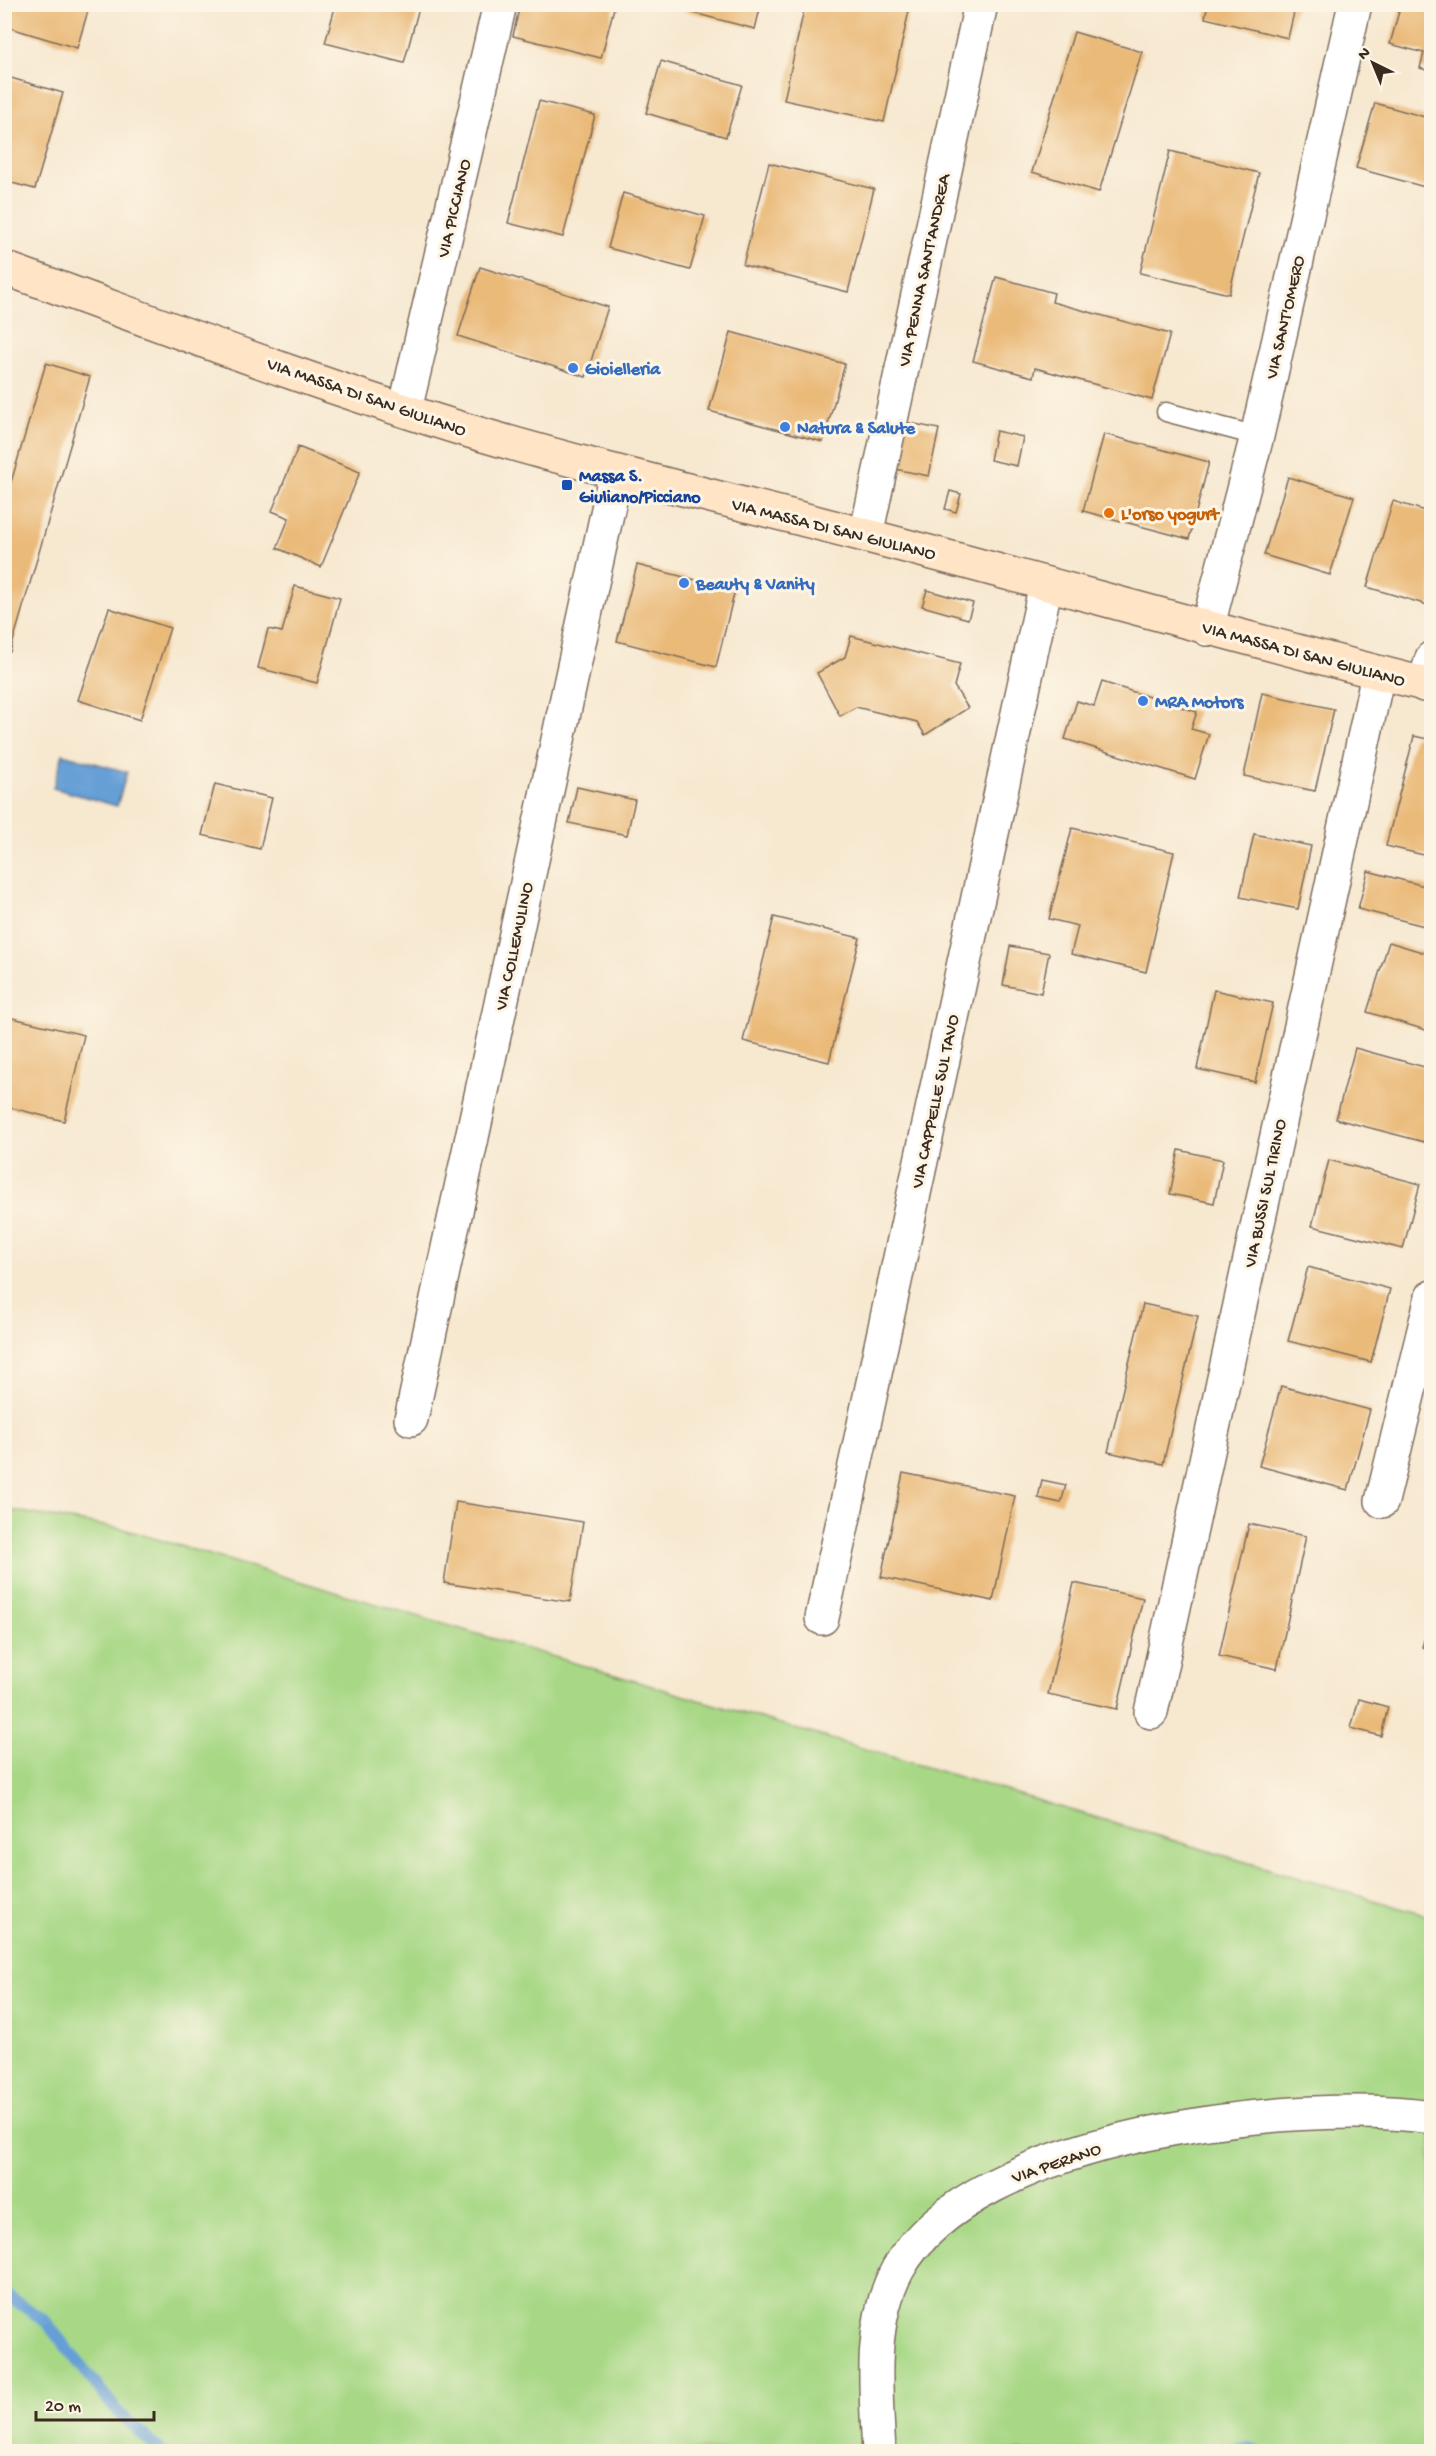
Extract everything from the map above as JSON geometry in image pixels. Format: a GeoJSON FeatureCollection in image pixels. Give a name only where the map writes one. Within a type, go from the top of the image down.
{"type":"FeatureCollection","features":[{"type":"Feature","properties":{"kind":"street","name":"VIA PICCIANO"},"geometry":{"type":"LineString","coordinates":[[405,411],[500,4]]}},
{"type":"Feature","properties":{"kind":"street","name":"VIA PENNA SANT'ANDREA"},"geometry":{"type":"LineString","coordinates":[[866,535],[981,4]]}},
{"type":"Feature","properties":{"kind":"street","name":"VIA SANT'OMERO"},"geometry":{"type":"LineString","coordinates":[[1207,628],[1257,436],[1355,4]]}},
{"type":"Feature","properties":{"kind":"street","name":"VIA MASSA DI SAN GIULIANO"},"geometry":{"type":"LineString","coordinates":[[4,268],[405,411],[616,472],[866,535],[1378,674],[1429,676]]}},
{"type":"Feature","properties":{"kind":"street","name":"VIA COLLEMULINO"},"geometry":{"type":"LineString","coordinates":[[411,1419],[616,472]]}},
{"type":"Feature","properties":{"kind":"street","name":"VIA CAPPELLE SUL TAVO"},"geometry":{"type":"LineString","coordinates":[[822,1618],[1046,584]]}},
{"type":"Feature","properties":{"kind":"street","name":"VIA BUSSI SUL TIRINO"},"geometry":{"type":"LineString","coordinates":[[1150,1712],[1378,674]]}},
{"type":"Feature","properties":{"kind":"street"},"geometry":{"type":"LineString","coordinates":[[1382,1502],[1431,1297]]}},
{"type":"Feature","properties":{"kind":"street","name":"VIA PERANO"},"geometry":{"type":"LineString","coordinates":[[879,2451],[877,2361],[884,2302],[888,2290],[907,2255],[922,2236],[983,2190],[1010,2177],[1080,2152],[1207,2124],[1318,2113],[1377,2112],[1431,2117]]}},
{"type":"Feature","properties":{"kind":"lane"},"geometry":{"type":"LineString","coordinates":[[1166,412],[1257,436]]}},
{"type":"Feature","properties":{"kind":"green space"},"geometry":{"type":"Polygon","coordinates":[[[4,1509],[123,1529],[1431,1917],[1431,2451],[5,2451],[4,1509]]]}},
{"type":"Feature","properties":{"kind":"water"},"geometry":{"type":"Polygon","coordinates":[[[63,754],[127,772],[117,806],[53,788],[63,754]]]}},
{"type":"Feature","properties":{"kind":"building"},"geometry":{"type":"Polygon","coordinates":[[[14,4],[90,4],[77,48],[7,27],[14,4]]]}},
{"type":"Feature","properties":{"kind":"building"},"geometry":{"type":"Polygon","coordinates":[[[336,4],[420,4],[404,63],[325,43],[336,4]]]}},
{"type":"Feature","properties":{"kind":"building"},"geometry":{"type":"Polygon","coordinates":[[[520,4],[615,4],[601,58],[513,36],[520,4]]]}},
{"type":"Feature","properties":{"kind":"building"},"geometry":{"type":"Polygon","coordinates":[[[1208,4],[1296,4],[1288,38],[1205,18],[1208,4]]]}},
{"type":"Feature","properties":{"kind":"building"},"geometry":{"type":"Polygon","coordinates":[[[1401,4],[1432,4],[1432,72],[1420,68],[1424,53],[1390,44],[1401,4]]]}},
{"type":"Feature","properties":{"kind":"building"},"geometry":{"type":"Polygon","coordinates":[[[683,5],[761,5],[755,29],[682,10],[683,5]]]}},
{"type":"Feature","properties":{"kind":"building"},"geometry":{"type":"Polygon","coordinates":[[[805,5],[879,5],[909,11],[884,122],[784,100],[805,5]]]}},
{"type":"Feature","properties":{"kind":"building"},"geometry":{"type":"Polygon","coordinates":[[[1074,32],[1142,52],[1099,192],[1032,172],[1074,32]]]}},
{"type":"Feature","properties":{"kind":"building"},"geometry":{"type":"Polygon","coordinates":[[[661,61],[742,85],[726,137],[646,113],[661,61]]]}},
{"type":"Feature","properties":{"kind":"building"},"geometry":{"type":"Polygon","coordinates":[[[4,76],[63,93],[35,189],[4,181],[4,76]]]}},
{"type":"Feature","properties":{"kind":"building"},"geometry":{"type":"Polygon","coordinates":[[[539,101],[595,115],[563,237],[508,223],[539,101]]]}},
{"type":"Feature","properties":{"kind":"building"},"geometry":{"type":"Polygon","coordinates":[[[1375,103],[1432,119],[1432,189],[1356,168],[1375,103]]]}},
{"type":"Feature","properties":{"kind":"building"},"geometry":{"type":"Polygon","coordinates":[[[1170,151],[1259,173],[1229,294],[1140,273],[1170,151]]]}},
{"type":"Feature","properties":{"kind":"building"},"geometry":{"type":"Polygon","coordinates":[[[769,163],[874,189],[848,292],[743,265],[769,163]]]}},
{"type":"Feature","properties":{"kind":"building"},"geometry":{"type":"Polygon","coordinates":[[[623,193],[705,216],[690,270],[608,248],[623,193]]]}},
{"type":"Feature","properties":{"kind":"building"},"geometry":{"type":"Polygon","coordinates":[[[480,267],[608,307],[586,377],[458,336],[480,267]]]}},
{"type":"Feature","properties":{"kind":"building"},"geometry":{"type":"Polygon","coordinates":[[[996,277],[1054,293],[1052,302],[1170,334],[1152,400],[1035,368],[1033,377],[973,361],[996,277]]]}},
{"type":"Feature","properties":{"kind":"building"},"geometry":{"type":"Polygon","coordinates":[[[731,332],[845,364],[823,442],[709,411],[731,332]]]}},
{"type":"Feature","properties":{"kind":"building"},"geometry":{"type":"Polygon","coordinates":[[[46,363],[90,377],[10,652],[4,651],[4,506],[46,363]]]}},
{"type":"Feature","properties":{"kind":"building"},"geometry":{"type":"Polygon","coordinates":[[[900,421],[939,429],[929,476],[890,468],[900,421]]]}},
{"type":"Feature","properties":{"kind":"building"},"geometry":{"type":"Polygon","coordinates":[[[996,431],[1023,437],[1017,466],[990,460],[996,431]]]}},
{"type":"Feature","properties":{"kind":"building"},"geometry":{"type":"Polygon","coordinates":[[[1104,434],[1209,462],[1189,539],[1083,511],[1104,434]]]}},
{"type":"Feature","properties":{"kind":"building"},"geometry":{"type":"Polygon","coordinates":[[[298,447],[360,472],[321,567],[277,548],[289,518],[272,511],[298,447]]]}},
{"type":"Feature","properties":{"kind":"building"},"geometry":{"type":"Polygon","coordinates":[[[1288,477],[1354,497],[1330,575],[1264,555],[1288,477]]]}},
{"type":"Feature","properties":{"kind":"building"},"geometry":{"type":"Polygon","coordinates":[[[950,491],[961,494],[956,512],[945,509],[950,491]]]}},
{"type":"Feature","properties":{"kind":"building"},"geometry":{"type":"Polygon","coordinates":[[[1393,501],[1432,513],[1431,606],[1367,587],[1393,501]]]}},
{"type":"Feature","properties":{"kind":"building"},"geometry":{"type":"Polygon","coordinates":[[[637,565],[735,590],[716,667],[617,641],[637,565]]]}},
{"type":"Feature","properties":{"kind":"building"},"geometry":{"type":"Polygon","coordinates":[[[295,586],[340,598],[317,683],[258,668],[268,629],[282,632],[295,586]]]}},
{"type":"Feature","properties":{"kind":"building"},"geometry":{"type":"Polygon","coordinates":[[[927,590],[973,603],[968,619],[922,606],[927,590]]]}},
{"type":"Feature","properties":{"kind":"building"},"geometry":{"type":"Polygon","coordinates":[[[109,608],[170,628],[140,720],[78,700],[109,608]]]}},
{"type":"Feature","properties":{"kind":"building"},"geometry":{"type":"Polygon","coordinates":[[[851,636],[960,664],[954,686],[968,708],[925,735],[917,722],[856,707],[840,716],[817,673],[845,657],[851,636]]]}},
{"type":"Feature","properties":{"kind":"building"},"geometry":{"type":"Polygon","coordinates":[[[1102,682],[1197,712],[1191,729],[1209,734],[1195,779],[1065,739],[1077,701],[1094,706],[1102,682]]]}},
{"type":"Feature","properties":{"kind":"building"},"geometry":{"type":"Polygon","coordinates":[[[1262,693],[1334,709],[1315,791],[1244,776],[1262,693]]]}},
{"type":"Feature","properties":{"kind":"building"},"geometry":{"type":"Polygon","coordinates":[[[1414,736],[1432,740],[1432,857],[1386,846],[1414,736]]]}},
{"type":"Feature","properties":{"kind":"building"},"geometry":{"type":"Polygon","coordinates":[[[215,784],[272,798],[260,849],[202,835],[215,784]]]}},
{"type":"Feature","properties":{"kind":"building"},"geometry":{"type":"Polygon","coordinates":[[[577,787],[635,800],[627,835],[569,823],[577,787]]]}},
{"type":"Feature","properties":{"kind":"building"},"geometry":{"type":"Polygon","coordinates":[[[1072,828],[1174,852],[1146,972],[1071,954],[1078,926],[1049,919],[1072,828]]]}},
{"type":"Feature","properties":{"kind":"building"},"geometry":{"type":"Polygon","coordinates":[[[1254,834],[1311,846],[1298,909],[1240,897],[1254,834]]]}},
{"type":"Feature","properties":{"kind":"building"},"geometry":{"type":"Polygon","coordinates":[[[1368,871],[1432,888],[1432,928],[1358,909],[1368,871]]]}},
{"type":"Feature","properties":{"kind":"building"},"geometry":{"type":"Polygon","coordinates":[[[774,917],[860,938],[829,1062],[743,1041],[774,917]]]}},
{"type":"Feature","properties":{"kind":"building"},"geometry":{"type":"Polygon","coordinates":[[[1389,942],[1432,955],[1432,1032],[1367,1012],[1389,942]]]}},
{"type":"Feature","properties":{"kind":"building"},"geometry":{"type":"Polygon","coordinates":[[[1010,946],[1049,953],[1041,993],[1003,985],[1010,946]]]}},
{"type":"Feature","properties":{"kind":"building"},"geometry":{"type":"Polygon","coordinates":[[[1214,990],[1273,1003],[1255,1082],[1197,1069],[1214,990]]]}},
{"type":"Feature","properties":{"kind":"building"},"geometry":{"type":"Polygon","coordinates":[[[4,1016],[84,1035],[64,1121],[4,1106],[4,1016]]]}},
{"type":"Feature","properties":{"kind":"building"},"geometry":{"type":"Polygon","coordinates":[[[1355,1048],[1432,1069],[1432,1144],[1336,1119],[1355,1048]]]}},
{"type":"Feature","properties":{"kind":"building"},"geometry":{"type":"Polygon","coordinates":[[[1179,1150],[1223,1160],[1214,1203],[1170,1194],[1179,1150]]]}},
{"type":"Feature","properties":{"kind":"building"},"geometry":{"type":"Polygon","coordinates":[[[1329,1160],[1420,1184],[1403,1249],[1312,1226],[1329,1160]]]}},
{"type":"Feature","properties":{"kind":"building"},"geometry":{"type":"Polygon","coordinates":[[[1308,1267],[1390,1289],[1371,1362],[1288,1341],[1308,1267]]]}},
{"type":"Feature","properties":{"kind":"building"},"geometry":{"type":"Polygon","coordinates":[[[1143,1304],[1198,1316],[1163,1464],[1108,1452],[1143,1304]]]}},
{"type":"Feature","properties":{"kind":"building"},"geometry":{"type":"Polygon","coordinates":[[[1281,1386],[1370,1410],[1348,1490],[1259,1466],[1281,1386]]]}},
{"type":"Feature","properties":{"kind":"building"},"geometry":{"type":"Polygon","coordinates":[[[903,1473],[1015,1496],[993,1601],[881,1577],[903,1473]]]}},
{"type":"Feature","properties":{"kind":"building"},"geometry":{"type":"Polygon","coordinates":[[[1042,1480],[1066,1485],[1061,1503],[1038,1498],[1042,1480]]]}},
{"type":"Feature","properties":{"kind":"building"},"geometry":{"type":"Polygon","coordinates":[[[456,1502],[583,1522],[570,1602],[444,1583],[456,1502]]]}},
{"type":"Feature","properties":{"kind":"building"},"geometry":{"type":"Polygon","coordinates":[[[1249,1524],[1306,1536],[1277,1669],[1219,1656],[1249,1524]]]}},
{"type":"Feature","properties":{"kind":"building"},"geometry":{"type":"Polygon","coordinates":[[[1074,1583],[1143,1598],[1117,1709],[1048,1694],[1074,1583]]]}},
{"type":"Feature","properties":{"kind":"building"},"geometry":{"type":"Polygon","coordinates":[[[1432,1616],[1432,1650],[1422,1647],[1432,1616]]]}},
{"type":"Feature","properties":{"kind":"building"},"geometry":{"type":"Polygon","coordinates":[[[1359,1699],[1388,1707],[1381,1736],[1351,1728],[1359,1699]]]}},
{"type":"Feature","properties":{"kind":"waterway"},"geometry":{"type":"LineString","coordinates":[[4,2293],[45,2321],[119,2413],[162,2452]]}},
{"type":"Feature","properties":{"kind":"waterway"},"geometry":{"type":"LineString","coordinates":[[1224,2452],[1248,2447],[1261,2452]]}},
{"type":"Feature","properties":{"kind":"place","name":"Gioielleria"},"geometry":{"type":"Point","coordinates":[573,368]}},
{"type":"Feature","properties":{"kind":"place","name":"Natura & Salute"},"geometry":{"type":"Point","coordinates":[785,427]}},
{"type":"Feature","properties":{"kind":"place","name":"Massa S. Giuliano/Picciano"},"geometry":{"type":"Point","coordinates":[567,485]}},
{"type":"Feature","properties":{"kind":"place","name":"L'orso yogurt"},"geometry":{"type":"Point","coordinates":[1109,513]}},
{"type":"Feature","properties":{"kind":"place","name":"Beauty & Vanity"},"geometry":{"type":"Point","coordinates":[684,583]}},
{"type":"Feature","properties":{"kind":"place","name":"MRA Motors"},"geometry":{"type":"Point","coordinates":[1143,701]}}]}
